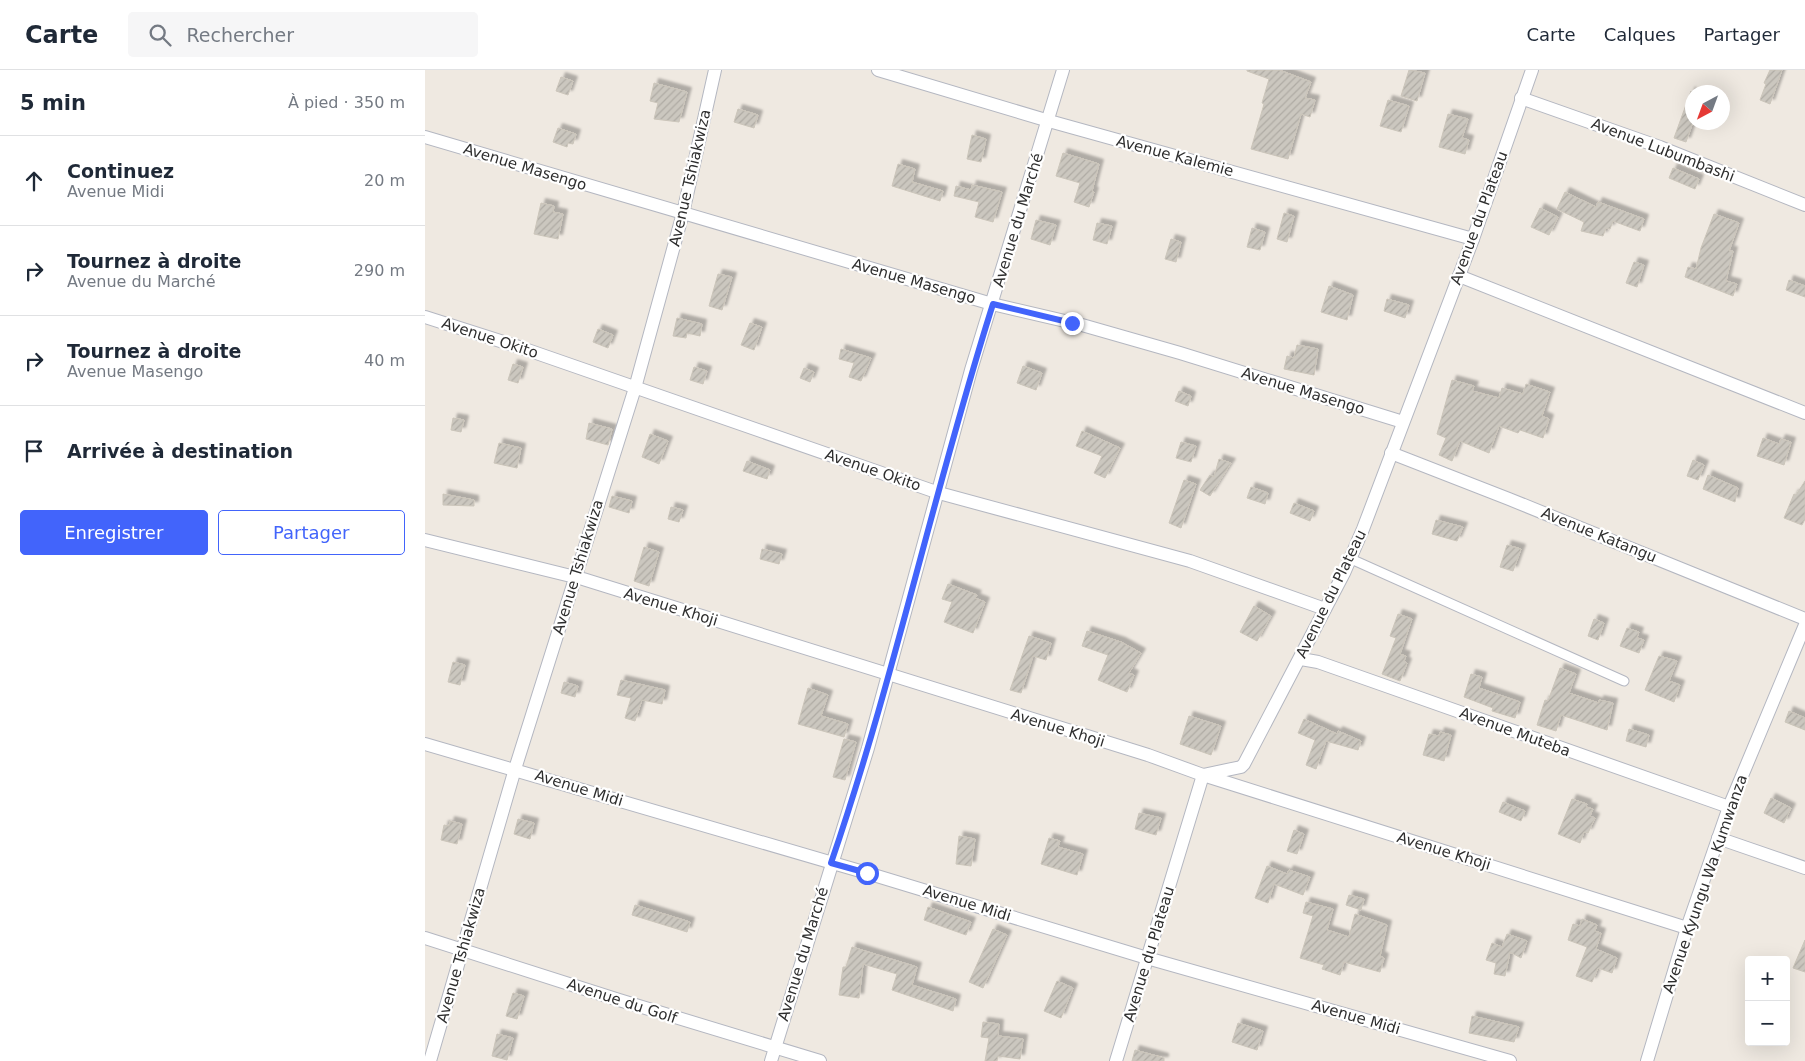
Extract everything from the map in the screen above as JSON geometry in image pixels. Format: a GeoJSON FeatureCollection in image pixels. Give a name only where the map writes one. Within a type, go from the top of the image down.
{"type":"FeatureCollection","features":[{"type":"Feature","properties":{"kind":"street","name":"Avenue Tshiakwiza"},"geometry":{"type":"LineString","coordinates":[[430,1061],[515,769],[635,388],[683,213],[715,70]]}},
{"type":"Feature","properties":{"kind":"street","name":"Avenue Kalemie"},"geometry":{"type":"LineString","coordinates":[[878,70],[1049,121],[1473,238]]}},
{"type":"Feature","properties":{"kind":"street","name":"Avenue du Marché"},"geometry":{"type":"LineString","coordinates":[[773,1055],[868,748],[971,370],[993,304],[1063,70]]}},
{"type":"Feature","properties":{"kind":"street","name":"Avenue du Plateau"},"geometry":{"type":"LineString","coordinates":[[1116,1061],[1203,775],[1241,767],[1244,764],[1301,658],[1351,558],[1459,276],[1532,70]]}},
{"type":"Feature","properties":{"kind":"street","name":"Avenue Lubumbashi"},"geometry":{"type":"LineString","coordinates":[[1521,98],[1660,147],[1805,205]]}},
{"type":"Feature","properties":{"kind":"street","name":"Avenue Masengo"},"geometry":{"type":"LineString","coordinates":[[425,137],[993,304],[1088,326],[1403,422]]}},
{"type":"Feature","properties":{"kind":"street"},"geometry":{"type":"LineString","coordinates":[[1459,276],[1805,413]]}},
{"type":"Feature","properties":{"kind":"street","name":"Avenue Okito"},"geometry":{"type":"LineString","coordinates":[[425,317],[519,346],[939,493],[1190,561],[1325,609]]}},
{"type":"Feature","properties":{"kind":"street","name":"Avenue Katangu"},"geometry":{"type":"LineString","coordinates":[[1391,454],[1477,486],[1805,619]]}},
{"type":"Feature","properties":{"kind":"street","name":"Avenue Khoji"},"geometry":{"type":"LineString","coordinates":[[425,540],[575,577],[1148,755],[1203,775],[1687,928]]}},
{"type":"Feature","properties":{"kind":"street"},"geometry":{"type":"LineString","coordinates":[[1351,558],[1624,680]]}},
{"type":"Feature","properties":{"kind":"street","name":"Avenue Kyungu Wa Kumwanza"},"geometry":{"type":"LineString","coordinates":[[1647,1061],[1687,928],[1729,807],[1805,625]]}},
{"type":"Feature","properties":{"kind":"street","name":"Avenue Muteba"},"geometry":{"type":"LineString","coordinates":[[1301,658],[1318,662],[1729,807]]}},
{"type":"Feature","properties":{"kind":"street","name":"Avenue Midi"},"geometry":{"type":"LineString","coordinates":[[425,744],[515,769],[1147,958],[1510,1061]]}},
{"type":"Feature","properties":{"kind":"street"},"geometry":{"type":"LineString","coordinates":[[1718,838],[1805,868]]}},
{"type":"Feature","properties":{"kind":"street","name":"Avenue du Golf"},"geometry":{"type":"LineString","coordinates":[[425,938],[463,949],[773,1055],[821,1061]]}},
{"type":"Feature","properties":{"kind":"building"},"geometry":{"type":"Polygon","coordinates":[[[1247,70],[1279,70],[1311,82],[1305,98],[1315,100],[1310,117],[1301,114],[1288,159],[1251,149],[1269,79],[1247,70]]]}},
{"type":"Feature","properties":{"kind":"building"},"geometry":{"type":"Polygon","coordinates":[[[1409,70],[1425,73],[1417,101],[1401,96],[1409,70]]]}},
{"type":"Feature","properties":{"kind":"building"},"geometry":{"type":"Polygon","coordinates":[[[1770,70],[1782,70],[1770,104],[1760,100],[1766,84],[1764,83],[1770,70]]]}},
{"type":"Feature","properties":{"kind":"building"},"geometry":{"type":"Polygon","coordinates":[[[561,77],[573,81],[568,95],[556,91],[561,77]]]}},
{"type":"Feature","properties":{"kind":"building"},"geometry":{"type":"Polygon","coordinates":[[[654,83],[687,92],[679,122],[654,119],[658,103],[650,101],[654,83]]]}},
{"type":"Feature","properties":{"kind":"building"},"geometry":{"type":"Polygon","coordinates":[[[1388,100],[1409,106],[1401,132],[1380,126],[1388,100]]]}},
{"type":"Feature","properties":{"kind":"building"},"geometry":{"type":"Polygon","coordinates":[[[1685,108],[1685,130],[1690,130],[1686,142],[1674,138],[1685,108]]]}},
{"type":"Feature","properties":{"kind":"building"},"geometry":{"type":"Polygon","coordinates":[[[738,109],[758,115],[754,128],[734,122],[738,109]]]}},
{"type":"Feature","properties":{"kind":"building"},"geometry":{"type":"Polygon","coordinates":[[[1448,114],[1468,119],[1462,138],[1469,140],[1465,154],[1439,147],[1448,114]]]}},
{"type":"Feature","properties":{"kind":"building"},"geometry":{"type":"Polygon","coordinates":[[[558,128],[576,134],[573,144],[568,143],[567,147],[553,142],[558,128]]]}},
{"type":"Feature","properties":{"kind":"building"},"geometry":{"type":"Polygon","coordinates":[[[972,135],[986,139],[981,162],[967,159],[972,135]]]}},
{"type":"Feature","properties":{"kind":"building"},"geometry":{"type":"Polygon","coordinates":[[[1063,153],[1099,164],[1089,207],[1074,202],[1080,183],[1056,176],[1063,153]]]}},
{"type":"Feature","properties":{"kind":"building"},"geometry":{"type":"Polygon","coordinates":[[[898,164],[915,169],[912,182],[943,191],[940,201],[892,186],[898,164]]]}},
{"type":"Feature","properties":{"kind":"building"},"geometry":{"type":"Polygon","coordinates":[[[1673,168],[1699,179],[1695,189],[1669,178],[1673,168]]]}},
{"type":"Feature","properties":{"kind":"building"},"geometry":{"type":"Polygon","coordinates":[[[972,185],[1002,192],[993,222],[975,217],[979,202],[954,196],[956,186],[971,190],[972,185]]]}},
{"type":"Feature","properties":{"kind":"building"},"geometry":{"type":"Polygon","coordinates":[[[1565,192],[1596,207],[1598,202],[1644,219],[1640,231],[1613,221],[1610,229],[1606,228],[1603,236],[1581,231],[1584,222],[1557,209],[1565,192]]]}},
{"type":"Feature","properties":{"kind":"building"},"geometry":{"type":"Polygon","coordinates":[[[541,203],[554,206],[553,212],[563,214],[558,239],[534,234],[541,203]]]}},
{"type":"Feature","properties":{"kind":"building"},"geometry":{"type":"Polygon","coordinates":[[[1540,208],[1558,217],[1549,235],[1531,227],[1540,208]]]}},
{"type":"Feature","properties":{"kind":"building"},"geometry":{"type":"Polygon","coordinates":[[[1284,213],[1294,216],[1287,242],[1277,239],[1284,213]]]}},
{"type":"Feature","properties":{"kind":"building"},"geometry":{"type":"Polygon","coordinates":[[[1714,214],[1739,223],[1729,251],[1733,251],[1726,281],[1737,284],[1733,296],[1685,277],[1688,267],[1696,269],[1701,248],[1714,214]]]}},
{"type":"Feature","properties":{"kind":"building"},"geometry":{"type":"Polygon","coordinates":[[[1036,220],[1056,225],[1050,245],[1031,239],[1036,220]]]}},
{"type":"Feature","properties":{"kind":"building"},"geometry":{"type":"Polygon","coordinates":[[[1097,223],[1112,226],[1107,244],[1093,240],[1097,223]]]}},
{"type":"Feature","properties":{"kind":"building"},"geometry":{"type":"Polygon","coordinates":[[[1252,228],[1265,232],[1260,250],[1247,247],[1252,228]]]}},
{"type":"Feature","properties":{"kind":"building"},"geometry":{"type":"Polygon","coordinates":[[[1171,239],[1181,242],[1176,262],[1165,259],[1171,239]]]}},
{"type":"Feature","properties":{"kind":"building"},"geometry":{"type":"Polygon","coordinates":[[[1634,262],[1644,265],[1637,287],[1626,283],[1634,262]]]}},
{"type":"Feature","properties":{"kind":"building"},"geometry":{"type":"Polygon","coordinates":[[[718,274],[732,277],[722,310],[709,306],[718,274]]]}},
{"type":"Feature","properties":{"kind":"building"},"geometry":{"type":"Polygon","coordinates":[[[1789,280],[1805,286],[1805,297],[1786,290],[1789,280]]]}},
{"type":"Feature","properties":{"kind":"building"},"geometry":{"type":"Polygon","coordinates":[[[1329,286],[1353,295],[1347,320],[1321,312],[1329,286]]]}},
{"type":"Feature","properties":{"kind":"building"},"geometry":{"type":"Polygon","coordinates":[[[1387,299],[1409,305],[1405,318],[1384,311],[1387,299]]]}},
{"type":"Feature","properties":{"kind":"building"},"geometry":{"type":"Polygon","coordinates":[[[677,318],[702,324],[700,336],[687,333],[686,338],[673,336],[677,318]]]}},
{"type":"Feature","properties":{"kind":"building"},"geometry":{"type":"Polygon","coordinates":[[[750,323],[762,327],[754,350],[741,345],[750,323]]]}},
{"type":"Feature","properties":{"kind":"building"},"geometry":{"type":"Polygon","coordinates":[[[598,329],[613,335],[608,348],[593,342],[598,329]]]}},
{"type":"Feature","properties":{"kind":"building"},"geometry":{"type":"Polygon","coordinates":[[[1297,345],[1318,349],[1314,375],[1284,369],[1287,356],[1294,358],[1297,345]]]}},
{"type":"Feature","properties":{"kind":"building"},"geometry":{"type":"Polygon","coordinates":[[[841,349],[871,358],[861,381],[849,377],[854,363],[839,359],[841,349]]]}},
{"type":"Feature","properties":{"kind":"building"},"geometry":{"type":"Polygon","coordinates":[[[513,364],[523,367],[518,383],[508,380],[513,364]]]}},
{"type":"Feature","properties":{"kind":"building"},"geometry":{"type":"Polygon","coordinates":[[[1023,366],[1042,373],[1036,390],[1017,383],[1023,366]]]}},
{"type":"Feature","properties":{"kind":"building"},"geometry":{"type":"Polygon","coordinates":[[[694,367],[707,371],[703,384],[690,380],[694,367]]]}},
{"type":"Feature","properties":{"kind":"building"},"geometry":{"type":"Polygon","coordinates":[[[804,368],[814,372],[810,382],[800,378],[804,368]]]}},
{"type":"Feature","properties":{"kind":"building"},"geometry":{"type":"Polygon","coordinates":[[[1452,380],[1474,386],[1472,391],[1499,398],[1502,388],[1523,394],[1526,384],[1550,392],[1542,416],[1549,419],[1543,438],[1520,430],[1518,433],[1499,426],[1489,453],[1460,441],[1452,461],[1439,455],[1446,438],[1437,434],[1452,380]]]}},
{"type":"Feature","properties":{"kind":"building"},"geometry":{"type":"Polygon","coordinates":[[[1179,391],[1191,396],[1188,406],[1175,401],[1179,391]]]}},
{"type":"Feature","properties":{"kind":"building"},"geometry":{"type":"Polygon","coordinates":[[[453,418],[464,420],[461,432],[451,430],[453,418]]]}},
{"type":"Feature","properties":{"kind":"building"},"geometry":{"type":"Polygon","coordinates":[[[589,423],[612,429],[608,445],[586,439],[589,423]]]}},
{"type":"Feature","properties":{"kind":"building"},"geometry":{"type":"Polygon","coordinates":[[[1082,431],[1120,448],[1105,478],[1094,473],[1102,456],[1076,446],[1082,431]]]}},
{"type":"Feature","properties":{"kind":"building"},"geometry":{"type":"Polygon","coordinates":[[[650,434],[668,441],[659,464],[642,457],[650,434]]]}},
{"type":"Feature","properties":{"kind":"building"},"geometry":{"type":"Polygon","coordinates":[[[1763,438],[1779,444],[1781,439],[1791,442],[1784,465],[1757,456],[1763,438]]]}},
{"type":"Feature","properties":{"kind":"building"},"geometry":{"type":"Polygon","coordinates":[[[1181,442],[1196,446],[1191,462],[1176,458],[1181,442]]]}},
{"type":"Feature","properties":{"kind":"building"},"geometry":{"type":"Polygon","coordinates":[[[499,443],[521,448],[517,468],[494,463],[499,443]]]}},
{"type":"Feature","properties":{"kind":"building"},"geometry":{"type":"Polygon","coordinates":[[[1219,459],[1231,463],[1210,496],[1200,490],[1210,475],[1214,477],[1219,459]]]}},
{"type":"Feature","properties":{"kind":"building"},"geometry":{"type":"Polygon","coordinates":[[[1693,460],[1704,465],[1698,480],[1687,476],[1693,460]]]}},
{"type":"Feature","properties":{"kind":"building"},"geometry":{"type":"Polygon","coordinates":[[[747,461],[770,470],[767,479],[743,471],[747,461]]]}},
{"type":"Feature","properties":{"kind":"building"},"geometry":{"type":"Polygon","coordinates":[[[1708,475],[1738,488],[1735,502],[1703,489],[1708,475]]]}},
{"type":"Feature","properties":{"kind":"building"},"geometry":{"type":"Polygon","coordinates":[[[1184,480],[1196,484],[1181,528],[1169,523],[1184,480]]]}},
{"type":"Feature","properties":{"kind":"building"},"geometry":{"type":"Polygon","coordinates":[[[1805,481],[1805,519],[1802,525],[1784,518],[1794,494],[1796,495],[1805,481]]]}},
{"type":"Feature","properties":{"kind":"building"},"geometry":{"type":"Polygon","coordinates":[[[1251,487],[1268,493],[1265,504],[1247,498],[1251,487]]]}},
{"type":"Feature","properties":{"kind":"building"},"geometry":{"type":"Polygon","coordinates":[[[443,494],[474,500],[474,506],[443,505],[443,494]]]}},
{"type":"Feature","properties":{"kind":"building"},"geometry":{"type":"Polygon","coordinates":[[[612,496],[632,501],[629,513],[609,507],[612,496]]]}},
{"type":"Feature","properties":{"kind":"building"},"geometry":{"type":"Polygon","coordinates":[[[1294,503],[1314,511],[1310,521],[1290,513],[1294,503]]]}},
{"type":"Feature","properties":{"kind":"building"},"geometry":{"type":"Polygon","coordinates":[[[671,507],[683,510],[679,522],[668,519],[671,507]]]}},
{"type":"Feature","properties":{"kind":"building"},"geometry":{"type":"Polygon","coordinates":[[[1436,520],[1463,527],[1457,541],[1432,534],[1436,520]]]}},
{"type":"Feature","properties":{"kind":"building"},"geometry":{"type":"Polygon","coordinates":[[[1507,545],[1521,549],[1513,571],[1500,567],[1507,545]]]}},
{"type":"Feature","properties":{"kind":"building"},"geometry":{"type":"Polygon","coordinates":[[[644,547],[659,552],[649,586],[634,581],[644,547]]]}},
{"type":"Feature","properties":{"kind":"building"},"geometry":{"type":"Polygon","coordinates":[[[762,549],[782,554],[779,564],[760,559],[762,549]]]}},
{"type":"Feature","properties":{"kind":"building"},"geometry":{"type":"Polygon","coordinates":[[[948,584],[977,595],[975,598],[985,602],[973,633],[944,622],[952,602],[942,599],[948,584]]]}},
{"type":"Feature","properties":{"kind":"building"},"geometry":{"type":"Polygon","coordinates":[[[1254,606],[1271,616],[1257,641],[1240,632],[1254,606]]]}},
{"type":"Feature","properties":{"kind":"building"},"geometry":{"type":"Polygon","coordinates":[[[1398,614],[1412,619],[1400,654],[1406,656],[1404,661],[1407,663],[1400,681],[1382,674],[1396,638],[1390,636],[1398,614]]]}},
{"type":"Feature","properties":{"kind":"building"},"geometry":{"type":"Polygon","coordinates":[[[1594,619],[1604,623],[1598,640],[1588,636],[1594,619]]]}},
{"type":"Feature","properties":{"kind":"building"},"geometry":{"type":"Polygon","coordinates":[[[1627,628],[1639,632],[1637,638],[1644,640],[1639,653],[1620,646],[1627,628]]]}},
{"type":"Feature","properties":{"kind":"building"},"geometry":{"type":"Polygon","coordinates":[[[1087,631],[1121,642],[1141,653],[1129,673],[1134,675],[1127,692],[1098,680],[1108,655],[1082,646],[1087,631]]]}},
{"type":"Feature","properties":{"kind":"building"},"geometry":{"type":"Polygon","coordinates":[[[1029,636],[1051,643],[1046,660],[1033,656],[1021,693],[1010,690],[1029,636]]]}},
{"type":"Feature","properties":{"kind":"building"},"geometry":{"type":"Polygon","coordinates":[[[1659,656],[1677,661],[1669,681],[1680,685],[1674,702],[1645,690],[1659,656]]]}},
{"type":"Feature","properties":{"kind":"building"},"geometry":{"type":"Polygon","coordinates":[[[453,662],[465,665],[460,685],[448,682],[453,662]]]}},
{"type":"Feature","properties":{"kind":"building"},"geometry":{"type":"Polygon","coordinates":[[[1560,668],[1576,674],[1569,693],[1599,703],[1599,700],[1613,703],[1607,730],[1561,715],[1556,731],[1537,725],[1545,700],[1548,701],[1560,668]]]}},
{"type":"Feature","properties":{"kind":"building"},"geometry":{"type":"Polygon","coordinates":[[[1471,674],[1482,677],[1479,688],[1520,702],[1515,718],[1492,711],[1493,708],[1464,697],[1471,674]]]}},
{"type":"Feature","properties":{"kind":"building"},"geometry":{"type":"Polygon","coordinates":[[[621,680],[665,690],[662,704],[642,700],[635,721],[625,718],[631,698],[617,695],[621,680]]]}},
{"type":"Feature","properties":{"kind":"building"},"geometry":{"type":"Polygon","coordinates":[[[564,682],[578,686],[575,697],[561,693],[564,682]]]}},
{"type":"Feature","properties":{"kind":"building"},"geometry":{"type":"Polygon","coordinates":[[[808,688],[828,695],[821,716],[848,724],[844,737],[798,724],[808,688]]]}},
{"type":"Feature","properties":{"kind":"building"},"geometry":{"type":"Polygon","coordinates":[[[1789,711],[1805,718],[1805,730],[1785,722],[1789,711]]]}},
{"type":"Feature","properties":{"kind":"building"},"geometry":{"type":"Polygon","coordinates":[[[1189,716],[1221,726],[1211,755],[1180,744],[1189,716]]]}},
{"type":"Feature","properties":{"kind":"building"},"geometry":{"type":"Polygon","coordinates":[[[1304,719],[1337,734],[1338,731],[1361,741],[1358,750],[1326,741],[1316,769],[1306,765],[1315,740],[1298,733],[1304,719]]]}},
{"type":"Feature","properties":{"kind":"building"},"geometry":{"type":"Polygon","coordinates":[[[1629,729],[1649,735],[1646,747],[1626,741],[1629,729]]]}},
{"type":"Feature","properties":{"kind":"building"},"geometry":{"type":"Polygon","coordinates":[[[1440,732],[1451,735],[1444,761],[1423,755],[1429,734],[1439,736],[1440,732]]]}},
{"type":"Feature","properties":{"kind":"building"},"geometry":{"type":"Polygon","coordinates":[[[844,739],[856,742],[845,780],[833,777],[844,739]]]}},
{"type":"Feature","properties":{"kind":"building"},"geometry":{"type":"Polygon","coordinates":[[[1771,798],[1791,808],[1784,823],[1764,813],[1771,798]]]}},
{"type":"Feature","properties":{"kind":"building"},"geometry":{"type":"Polygon","coordinates":[[[1572,799],[1587,804],[1586,807],[1593,809],[1590,816],[1595,818],[1588,833],[1584,832],[1580,843],[1558,834],[1572,799]]]}},
{"type":"Feature","properties":{"kind":"building"},"geometry":{"type":"Polygon","coordinates":[[[1503,802],[1525,811],[1521,821],[1499,812],[1503,802]]]}},
{"type":"Feature","properties":{"kind":"building"},"geometry":{"type":"Polygon","coordinates":[[[1139,813],[1161,818],[1156,835],[1135,829],[1139,813]]]}},
{"type":"Feature","properties":{"kind":"building"},"geometry":{"type":"Polygon","coordinates":[[[518,819],[534,823],[530,839],[514,834],[518,819]]]}},
{"type":"Feature","properties":{"kind":"building"},"geometry":{"type":"Polygon","coordinates":[[[450,821],[462,824],[457,844],[441,840],[444,825],[449,826],[450,821]]]}},
{"type":"Feature","properties":{"kind":"building"},"geometry":{"type":"Polygon","coordinates":[[[1294,830],[1304,834],[1297,854],[1287,851],[1294,830]]]}},
{"type":"Feature","properties":{"kind":"building"},"geometry":{"type":"Polygon","coordinates":[[[959,836],[975,839],[971,866],[956,864],[959,836]]]}},
{"type":"Feature","properties":{"kind":"building"},"geometry":{"type":"Polygon","coordinates":[[[1049,838],[1060,841],[1058,847],[1083,854],[1077,875],[1041,864],[1049,838]]]}},
{"type":"Feature","properties":{"kind":"building"},"geometry":{"type":"Polygon","coordinates":[[[1267,866],[1287,874],[1289,870],[1310,877],[1303,895],[1274,884],[1268,903],[1255,898],[1267,866]]]}},
{"type":"Feature","properties":{"kind":"building"},"geometry":{"type":"Polygon","coordinates":[[[1349,895],[1364,899],[1361,910],[1346,905],[1349,895]]]}},
{"type":"Feature","properties":{"kind":"building"},"geometry":{"type":"Polygon","coordinates":[[[1306,902],[1333,909],[1327,930],[1349,937],[1355,914],[1387,925],[1380,956],[1384,958],[1380,972],[1344,962],[1340,975],[1322,969],[1324,965],[1300,958],[1313,916],[1303,913],[1306,902]]]}},
{"type":"Feature","properties":{"kind":"building"},"geometry":{"type":"Polygon","coordinates":[[[635,905],[690,922],[687,932],[632,915],[635,905]]]}},
{"type":"Feature","properties":{"kind":"building"},"geometry":{"type":"Polygon","coordinates":[[[928,907],[971,922],[966,935],[924,920],[928,907]]]}},
{"type":"Feature","properties":{"kind":"building"},"geometry":{"type":"Polygon","coordinates":[[[1582,919],[1597,925],[1595,931],[1601,933],[1596,949],[1617,958],[1612,973],[1598,968],[1592,982],[1576,976],[1587,947],[1568,940],[1573,924],[1580,926],[1582,919]]]}},
{"type":"Feature","properties":{"kind":"building"},"geometry":{"type":"Polygon","coordinates":[[[993,929],[1007,935],[983,988],[969,982],[993,929]]]}},
{"type":"Feature","properties":{"kind":"building"},"geometry":{"type":"Polygon","coordinates":[[[1507,934],[1527,941],[1521,958],[1510,952],[1505,976],[1494,974],[1496,963],[1486,960],[1492,943],[1502,947],[1507,934]]]}},
{"type":"Feature","properties":{"kind":"building"},"geometry":{"type":"Polygon","coordinates":[[[1805,940],[1805,972],[1793,968],[1805,940]]]}},
{"type":"Feature","properties":{"kind":"building"},"geometry":{"type":"Polygon","coordinates":[[[852,947],[917,967],[912,985],[956,999],[953,1011],[892,990],[897,974],[863,964],[859,998],[839,995],[843,967],[846,967],[852,947]]]}},
{"type":"Feature","properties":{"kind":"building"},"geometry":{"type":"Polygon","coordinates":[[[1057,981],[1073,988],[1061,1018],[1044,1011],[1057,981]]]}},
{"type":"Feature","properties":{"kind":"building"},"geometry":{"type":"Polygon","coordinates":[[[513,993],[524,996],[517,1019],[506,1016],[513,993]]]}},
{"type":"Feature","properties":{"kind":"building"},"geometry":{"type":"Polygon","coordinates":[[[1472,1016],[1519,1027],[1514,1042],[1469,1033],[1472,1016]]]}},
{"type":"Feature","properties":{"kind":"building"},"geometry":{"type":"Polygon","coordinates":[[[983,1022],[999,1024],[998,1036],[1023,1039],[1020,1059],[998,1056],[997,1061],[985,1061],[989,1038],[981,1037],[983,1022]]]}},
{"type":"Feature","properties":{"kind":"building"},"geometry":{"type":"Polygon","coordinates":[[[1238,1023],[1263,1031],[1257,1050],[1232,1042],[1238,1023]]]}},
{"type":"Feature","properties":{"kind":"building"},"geometry":{"type":"Polygon","coordinates":[[[497,1034],[513,1038],[507,1060],[492,1056],[497,1034]]]}},
{"type":"Feature","properties":{"kind":"building"},"geometry":{"type":"Polygon","coordinates":[[[1135,1050],[1164,1058],[1164,1061],[1132,1061],[1135,1050]]]}},
{"type":"Feature","properties":{"kind":"route"},"geometry":{"type":"LineString","coordinates":[[867,873],[831,863],[845,824],[889,676],[971,370],[993,304],[1072,323]]}}]}
